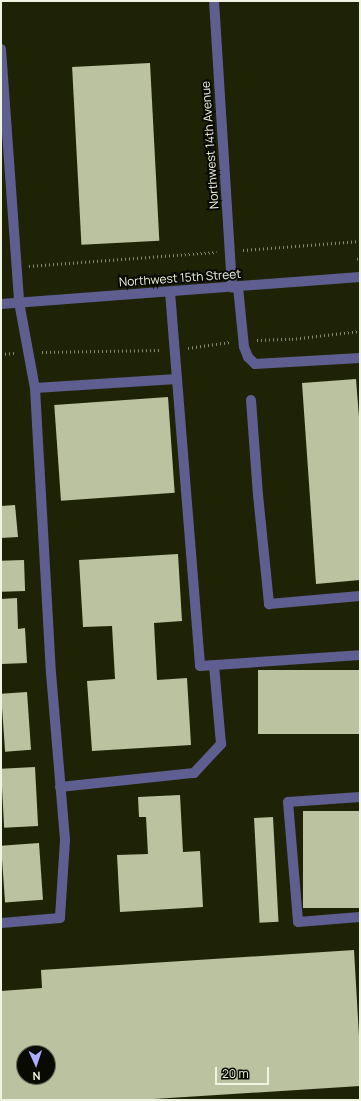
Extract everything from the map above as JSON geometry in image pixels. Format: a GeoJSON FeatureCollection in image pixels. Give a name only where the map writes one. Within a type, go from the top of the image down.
{"type":"FeatureCollection","features":[{"type":"Feature","properties":{"kind":"street","name":"Northwest 14th Avenue"},"geometry":{"type":"LineString","coordinates":[[214,1],[230,251],[244,347],[248,358],[255,364],[360,358]]}},
{"type":"Feature","properties":{"kind":"street"},"geometry":{"type":"LineString","coordinates":[[1,49],[19,302],[35,388],[51,673],[64,840],[60,918],[1,923]]}},
{"type":"Feature","properties":{"kind":"street","name":"Northwest 15th Street"},"geometry":{"type":"LineString","coordinates":[[1,304],[360,277]]}},
{"type":"Feature","properties":{"kind":"street"},"geometry":{"type":"LineString","coordinates":[[170,292],[200,666],[360,655]]}},
{"type":"Feature","properties":{"kind":"street"},"geometry":{"type":"LineString","coordinates":[[35,388],[177,379]]}},
{"type":"Feature","properties":{"kind":"street"},"geometry":{"type":"LineString","coordinates":[[251,400],[258,495],[269,604],[360,596]]}},
{"type":"Feature","properties":{"kind":"street"},"geometry":{"type":"LineString","coordinates":[[60,787],[194,773],[221,744],[214,665]]}},
{"type":"Feature","properties":{"kind":"street"},"geometry":{"type":"LineString","coordinates":[[360,797],[288,802],[298,922],[360,917]]}},
{"type":"Feature","properties":{"kind":"path"},"geometry":{"type":"LineString","coordinates":[[16,267],[360,241]]}},
{"type":"Feature","properties":{"kind":"building"},"geometry":{"type":"Polygon","coordinates":[[[150,63],[159,241],[81,245],[72,67],[150,63]]]}},
{"type":"Feature","properties":{"kind":"building"},"geometry":{"type":"Polygon","coordinates":[[[356,379],[360,430],[360,580],[316,584],[302,383],[356,379]]]}},
{"type":"Feature","properties":{"kind":"building"},"geometry":{"type":"Polygon","coordinates":[[[168,397],[175,493],[61,501],[54,405],[168,397]]]}},
{"type":"Feature","properties":{"kind":"building"},"geometry":{"type":"Polygon","coordinates":[[[15,505],[18,537],[1,538],[1,506],[15,505]]]}},
{"type":"Feature","properties":{"kind":"building"},"geometry":{"type":"Polygon","coordinates":[[[178,554],[182,621],[154,623],[157,680],[187,678],[191,745],[92,751],[87,681],[115,679],[112,626],[83,627],[79,560],[178,554]]]}},
{"type":"Feature","properties":{"kind":"building"},"geometry":{"type":"Polygon","coordinates":[[[24,560],[25,591],[2,592],[1,561],[24,560]]]}},
{"type":"Feature","properties":{"kind":"building"},"geometry":{"type":"Polygon","coordinates":[[[17,598],[18,629],[25,628],[27,663],[1,664],[1,599],[17,598]]]}},
{"type":"Feature","properties":{"kind":"building"},"geometry":{"type":"Polygon","coordinates":[[[258,670],[360,670],[360,734],[258,734],[258,670]]]}},
{"type":"Feature","properties":{"kind":"building"},"geometry":{"type":"Polygon","coordinates":[[[27,692],[31,750],[5,752],[1,694],[27,692]]]}},
{"type":"Feature","properties":{"kind":"building"},"geometry":{"type":"Polygon","coordinates":[[[35,767],[38,826],[4,828],[1,769],[35,767]]]}},
{"type":"Feature","properties":{"kind":"building"},"geometry":{"type":"Polygon","coordinates":[[[180,795],[183,852],[200,851],[203,907],[120,912],[117,855],[148,854],[146,817],[139,817],[138,797],[180,795]]]}},
{"type":"Feature","properties":{"kind":"building"},"geometry":{"type":"Polygon","coordinates":[[[303,811],[360,811],[360,908],[303,908],[303,811]]]}},
{"type":"Feature","properties":{"kind":"building"},"geometry":{"type":"Polygon","coordinates":[[[273,817],[278,922],[260,923],[254,818],[273,817]]]}},
{"type":"Feature","properties":{"kind":"building"},"geometry":{"type":"Polygon","coordinates":[[[39,843],[43,900],[5,903],[1,846],[39,843]]]}},
{"type":"Feature","properties":{"kind":"building"},"geometry":{"type":"Polygon","coordinates":[[[354,950],[360,1053],[360,1086],[138,1100],[1,1100],[1,991],[42,988],[41,970],[354,950]]]}}]}
